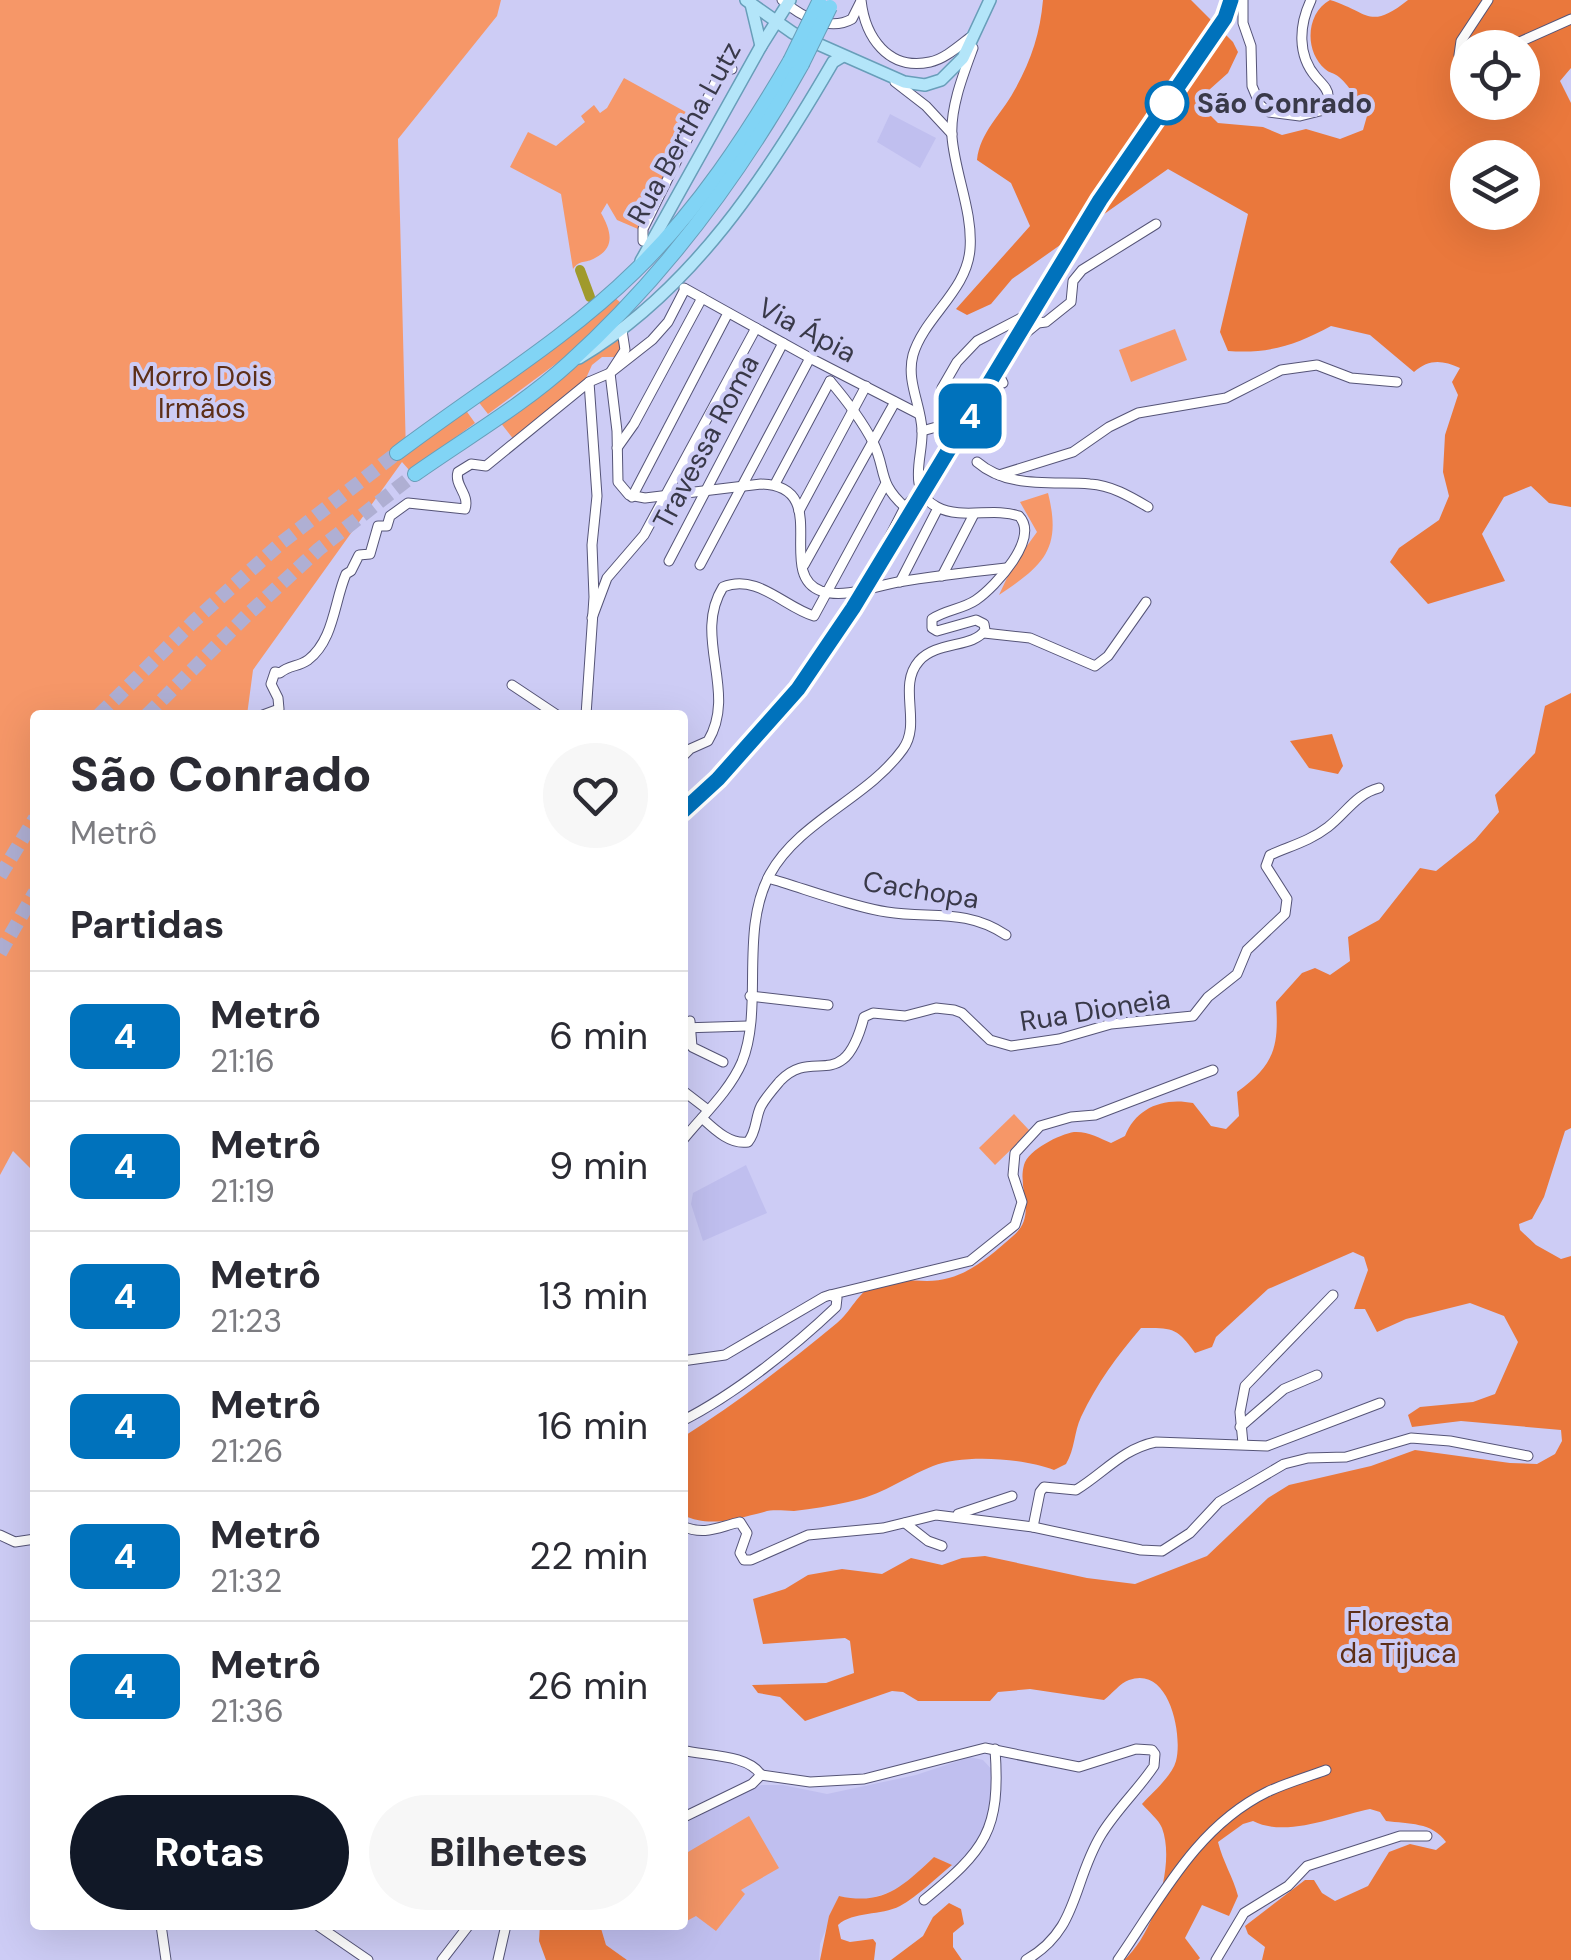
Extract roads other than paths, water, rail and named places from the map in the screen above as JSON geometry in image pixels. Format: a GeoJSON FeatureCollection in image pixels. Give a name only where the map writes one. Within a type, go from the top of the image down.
{"type":"FeatureCollection","features":[{"type":"Feature","properties":{"kind":"highway"},"geometry":{"type":"LineString","coordinates":[[415,474],[567,366],[660,270],[715,203],[762,133],[826,2]]}},
{"type":"Feature","properties":{"kind":"highway"},"geometry":{"type":"LineString","coordinates":[[398,453],[574,323],[637,270],[721,168],[796,63]]}},
{"type":"Feature","properties":{"kind":"main road"},"geometry":{"type":"LineString","coordinates":[[749,1],[792,33],[915,85],[941,80],[963,58],[990,0]]}},
{"type":"Feature","properties":{"kind":"main road"},"geometry":{"type":"LineString","coordinates":[[749,1],[761,46]]}},
{"type":"Feature","properties":{"kind":"main road","name":"Rua Bertha Lutz"},"geometry":{"type":"LineString","coordinates":[[637,270],[786,2]]}},
{"type":"Feature","properties":{"kind":"main road"},"geometry":{"type":"LineString","coordinates":[[567,366],[680,286],[729,222],[833,62],[843,56]]}},
{"type":"Feature","properties":{"kind":"street"},"geometry":{"type":"LineString","coordinates":[[786,2],[819,22],[836,25],[852,19],[861,0]]}},
{"type":"Feature","properties":{"kind":"street"},"geometry":{"type":"LineString","coordinates":[[861,0],[873,40],[899,60],[932,62],[978,31]]}},
{"type":"Feature","properties":{"kind":"street"},"geometry":{"type":"LineString","coordinates":[[1242,0],[1241,12],[1251,46],[1254,96],[1269,112],[1300,116],[1320,111],[1328,98],[1328,92],[1309,68],[1302,46],[1303,22],[1311,0]]}},
{"type":"Feature","properties":{"kind":"street"},"geometry":{"type":"LineString","coordinates":[[1468,30],[1488,0]]}},
{"type":"Feature","properties":{"kind":"street"},"geometry":{"type":"LineString","coordinates":[[1540,33],[1571,19]]}},
{"type":"Feature","properties":{"kind":"street"},"geometry":{"type":"LineString","coordinates":[[978,31],[960,84],[952,134],[970,253],[961,278],[913,353],[913,387],[922,431],[918,471],[921,491],[938,508],[974,514],[1014,514],[1025,522],[1026,537],[1006,568],[976,599],[934,617],[931,622],[934,630],[940,632],[976,620],[985,626],[984,633]]}},
{"type":"Feature","properties":{"kind":"street","name":"Rua Bertha Lutz"},"geometry":{"type":"LineString","coordinates":[[642,240],[718,78],[724,70],[732,69]]}},
{"type":"Feature","properties":{"kind":"street"},"geometry":{"type":"LineString","coordinates":[[885,74],[926,106],[952,134]]}},
{"type":"Feature","properties":{"kind":"street"},"geometry":{"type":"LineString","coordinates":[[1002,383],[996,369],[1038,322],[1048,321],[1071,302],[1073,281],[1082,270],[1156,224]]}},
{"type":"Feature","properties":{"kind":"street"},"geometry":{"type":"LineString","coordinates":[[276,710],[279,700],[271,684],[275,672],[307,661],[318,649],[334,615],[346,574],[352,571],[359,556],[370,554],[378,526],[387,526],[390,516],[408,503],[465,509],[467,498],[456,478],[458,472],[470,464],[486,466],[589,382],[610,373],[662,330],[680,286]]}},
{"type":"Feature","properties":{"kind":"street","name":"Via Ápia"},"geometry":{"type":"LineString","coordinates":[[680,286],[810,358],[832,376],[866,386],[919,414]]}},
{"type":"Feature","properties":{"kind":"street"},"geometry":{"type":"LineString","coordinates":[[617,448],[702,298]]}},
{"type":"Feature","properties":{"kind":"street"},"geometry":{"type":"LineString","coordinates":[[632,497],[728,313]]}},
{"type":"Feature","properties":{"kind":"street"},"geometry":{"type":"LineString","coordinates":[[922,431],[940,426],[943,384],[972,346],[1024,316],[1032,316],[1038,322]]}},
{"type":"Feature","properties":{"kind":"street"},"geometry":{"type":"LineString","coordinates":[[592,618],[607,578],[644,536],[756,328]]}},
{"type":"Feature","properties":{"kind":"street"},"geometry":{"type":"LineString","coordinates":[[622,330],[625,350],[610,373],[618,482],[632,497],[776,484],[792,495],[799,511],[803,568],[812,586],[826,592],[1006,568]]}},
{"type":"Feature","properties":{"kind":"street","name":"Travessa Roma"},"geometry":{"type":"LineString","coordinates":[[669,561],[783,343]]}},
{"type":"Feature","properties":{"kind":"street"},"geometry":{"type":"LineString","coordinates":[[700,565],[810,358]]}},
{"type":"Feature","properties":{"kind":"street"},"geometry":{"type":"LineString","coordinates":[[999,475],[1073,452],[1138,413],[1226,398],[1280,370],[1316,366],[1351,378],[1397,382]]}},
{"type":"Feature","properties":{"kind":"street"},"geometry":{"type":"LineString","coordinates":[[776,484],[832,376],[873,443],[885,485],[905,507]]}},
{"type":"Feature","properties":{"kind":"street"},"geometry":{"type":"LineString","coordinates":[[586,710],[597,496],[589,382]]}},
{"type":"Feature","properties":{"kind":"street"},"geometry":{"type":"LineString","coordinates":[[799,511],[866,386]]}},
{"type":"Feature","properties":{"kind":"street"},"geometry":{"type":"LineString","coordinates":[[803,568],[895,402]]}},
{"type":"Feature","properties":{"kind":"street"},"geometry":{"type":"LineString","coordinates":[[978,462],[999,475],[1092,484],[1148,506]]}},
{"type":"Feature","properties":{"kind":"street"},"geometry":{"type":"LineString","coordinates":[[688,751],[705,744],[714,729],[720,700],[711,614],[723,587],[753,586],[810,616],[816,615],[885,485]]}},
{"type":"Feature","properties":{"kind":"street"},"geometry":{"type":"LineString","coordinates":[[862,589],[905,507],[921,491]]}},
{"type":"Feature","properties":{"kind":"street"},"geometry":{"type":"LineString","coordinates":[[900,582],[938,508]]}},
{"type":"Feature","properties":{"kind":"street"},"geometry":{"type":"LineString","coordinates":[[942,576],[974,514]]}},
{"type":"Feature","properties":{"kind":"street"},"geometry":{"type":"LineString","coordinates":[[688,1134],[740,1065],[748,1026],[755,929],[768,878],[802,838],[906,745],[912,727],[911,678],[920,660],[984,633],[1030,638],[1094,666],[1108,656],[1146,602]]}},
{"type":"Feature","properties":{"kind":"street"},"geometry":{"type":"LineString","coordinates":[[512,684],[550,710]]}},
{"type":"Feature","properties":{"kind":"street","name":"Rua Dioneia"},"geometry":{"type":"LineString","coordinates":[[705,1114],[728,1138],[748,1142],[755,1133],[763,1103],[781,1080],[795,1070],[840,1064],[852,1052],[863,1020],[870,1013],[905,1016],[936,1008],[954,1010],[990,1040],[1011,1046],[1059,1039],[1100,1026],[1192,1016],[1208,997],[1233,979],[1247,950],[1284,914],[1287,899],[1268,873],[1268,858],[1328,828],[1358,798],[1379,788]]}},
{"type":"Feature","properties":{"kind":"street","name":"Cachopa"},"geometry":{"type":"LineString","coordinates":[[768,878],[886,912],[933,913],[980,921],[1006,935]]}},
{"type":"Feature","properties":{"kind":"street"},"geometry":{"type":"LineString","coordinates":[[750,996],[828,1005]]}},
{"type":"Feature","properties":{"kind":"street"},"geometry":{"type":"LineString","coordinates":[[723,1062],[692,1047],[688,1025],[748,1026]]}},
{"type":"Feature","properties":{"kind":"street"},"geometry":{"type":"LineString","coordinates":[[688,1360],[726,1354],[830,1295],[970,1260],[1015,1225],[1022,1202],[1013,1175],[1015,1153],[1040,1126],[1070,1117],[1095,1116],[1214,1070]]}},
{"type":"Feature","properties":{"kind":"street"},"geometry":{"type":"LineString","coordinates":[[688,1096],[705,1114]]}},
{"type":"Feature","properties":{"kind":"street"},"geometry":{"type":"LineString","coordinates":[[688,1418],[721,1399],[828,1315],[838,1303],[830,1295]]}},
{"type":"Feature","properties":{"kind":"street"},"geometry":{"type":"LineString","coordinates":[[1243,1444],[1240,1427],[1245,1386],[1333,1295]]}},
{"type":"Feature","properties":{"kind":"street"},"geometry":{"type":"LineString","coordinates":[[1240,1427],[1284,1389],[1318,1375]]}},
{"type":"Feature","properties":{"kind":"street"},"geometry":{"type":"LineString","coordinates":[[1033,1528],[1044,1486],[1076,1490],[1125,1452],[1139,1446],[1156,1442],[1267,1446],[1380,1403]]}},
{"type":"Feature","properties":{"kind":"street"},"geometry":{"type":"LineString","coordinates":[[688,1529],[707,1532],[740,1522],[747,1533],[740,1553],[744,1560],[808,1536],[905,1523],[927,1516],[952,1516],[1141,1550],[1162,1550],[1190,1533],[1219,1502],[1284,1464],[1346,1456],[1411,1438],[1528,1456]]}},
{"type":"Feature","properties":{"kind":"street"},"geometry":{"type":"LineString","coordinates":[[1267,1446],[1284,1464]]}},
{"type":"Feature","properties":{"kind":"street"},"geometry":{"type":"LineString","coordinates":[[952,1516],[1012,1496]]}},
{"type":"Feature","properties":{"kind":"street"},"geometry":{"type":"LineString","coordinates":[[905,1523],[928,1541],[942,1546]]}},
{"type":"Feature","properties":{"kind":"street"},"geometry":{"type":"LineString","coordinates":[[0,1535],[15,1542],[30,1540]]}},
{"type":"Feature","properties":{"kind":"street"},"geometry":{"type":"LineString","coordinates":[[688,1751],[744,1763],[755,1767],[761,1775],[810,1782],[864,1779],[971,1749],[995,1750],[1079,1768],[1136,1750],[1152,1750],[1154,1766],[1101,1834],[1064,1926],[1045,1949],[1026,1960]]}},
{"type":"Feature","properties":{"kind":"street"},"geometry":{"type":"LineString","coordinates":[[924,1900],[964,1866],[985,1839],[996,1788],[995,1750]]}},
{"type":"Feature","properties":{"kind":"street"},"geometry":{"type":"LineString","coordinates":[[1118,1960],[1162,1892],[1208,1835],[1266,1793],[1326,1770]]}},
{"type":"Feature","properties":{"kind":"street"},"geometry":{"type":"LineString","coordinates":[[688,1815],[752,1784],[761,1775]]}},
{"type":"Feature","properties":{"kind":"street"},"geometry":{"type":"LineString","coordinates":[[1216,1960],[1244,1913],[1282,1890],[1307,1866],[1400,1836],[1428,1836]]}},
{"type":"Feature","properties":{"kind":"street"},"geometry":{"type":"LineString","coordinates":[[162,1930],[166,1960]]}},
{"type":"Feature","properties":{"kind":"street"},"geometry":{"type":"LineString","coordinates":[[325,1930],[368,1960]]}},
{"type":"Feature","properties":{"kind":"street"},"geometry":{"type":"LineString","coordinates":[[442,1960],[465,1930]]}},
{"type":"Feature","properties":{"kind":"street"},"geometry":{"type":"LineString","coordinates":[[498,1960],[505,1930]]}},
{"type":"Feature","properties":{"kind":"waterway"},"geometry":{"type":"LineString","coordinates":[[580,270],[590,297]]}},
{"type":"Feature","properties":{"kind":"tunnel"},"geometry":{"type":"LineString","coordinates":[[104,710],[281,543],[397,453]]}},
{"type":"Feature","properties":{"kind":"tunnel"},"geometry":{"type":"LineString","coordinates":[[152,710],[319,549],[415,474]]}},
{"type":"Feature","properties":{"kind":"tunnel"},"geometry":{"type":"LineString","coordinates":[[0,876],[30,826]]}},
{"type":"Feature","properties":{"kind":"tunnel"},"geometry":{"type":"LineString","coordinates":[[0,953],[30,901]]}},
{"type":"Feature","properties":{"kind":"metro line","name":"4"},"geometry":{"type":"LineString","coordinates":[[688,806],[718,779],[798,689],[853,608],[1100,200],[1225,18],[1231,0]]}},
{"type":"Feature","properties":{"kind":"place","name":"São Conrado"},"geometry":{"type":"Point","coordinates":[1167,103]}},
{"type":"Feature","properties":{"kind":"park label","name":"Morro Dois Irmãos"},"geometry":{"type":"Point","coordinates":[202,392]}},
{"type":"Feature","properties":{"kind":"park label","name":"Floresta da Tijuca"},"geometry":{"type":"Point","coordinates":[1398,1637]}}]}
